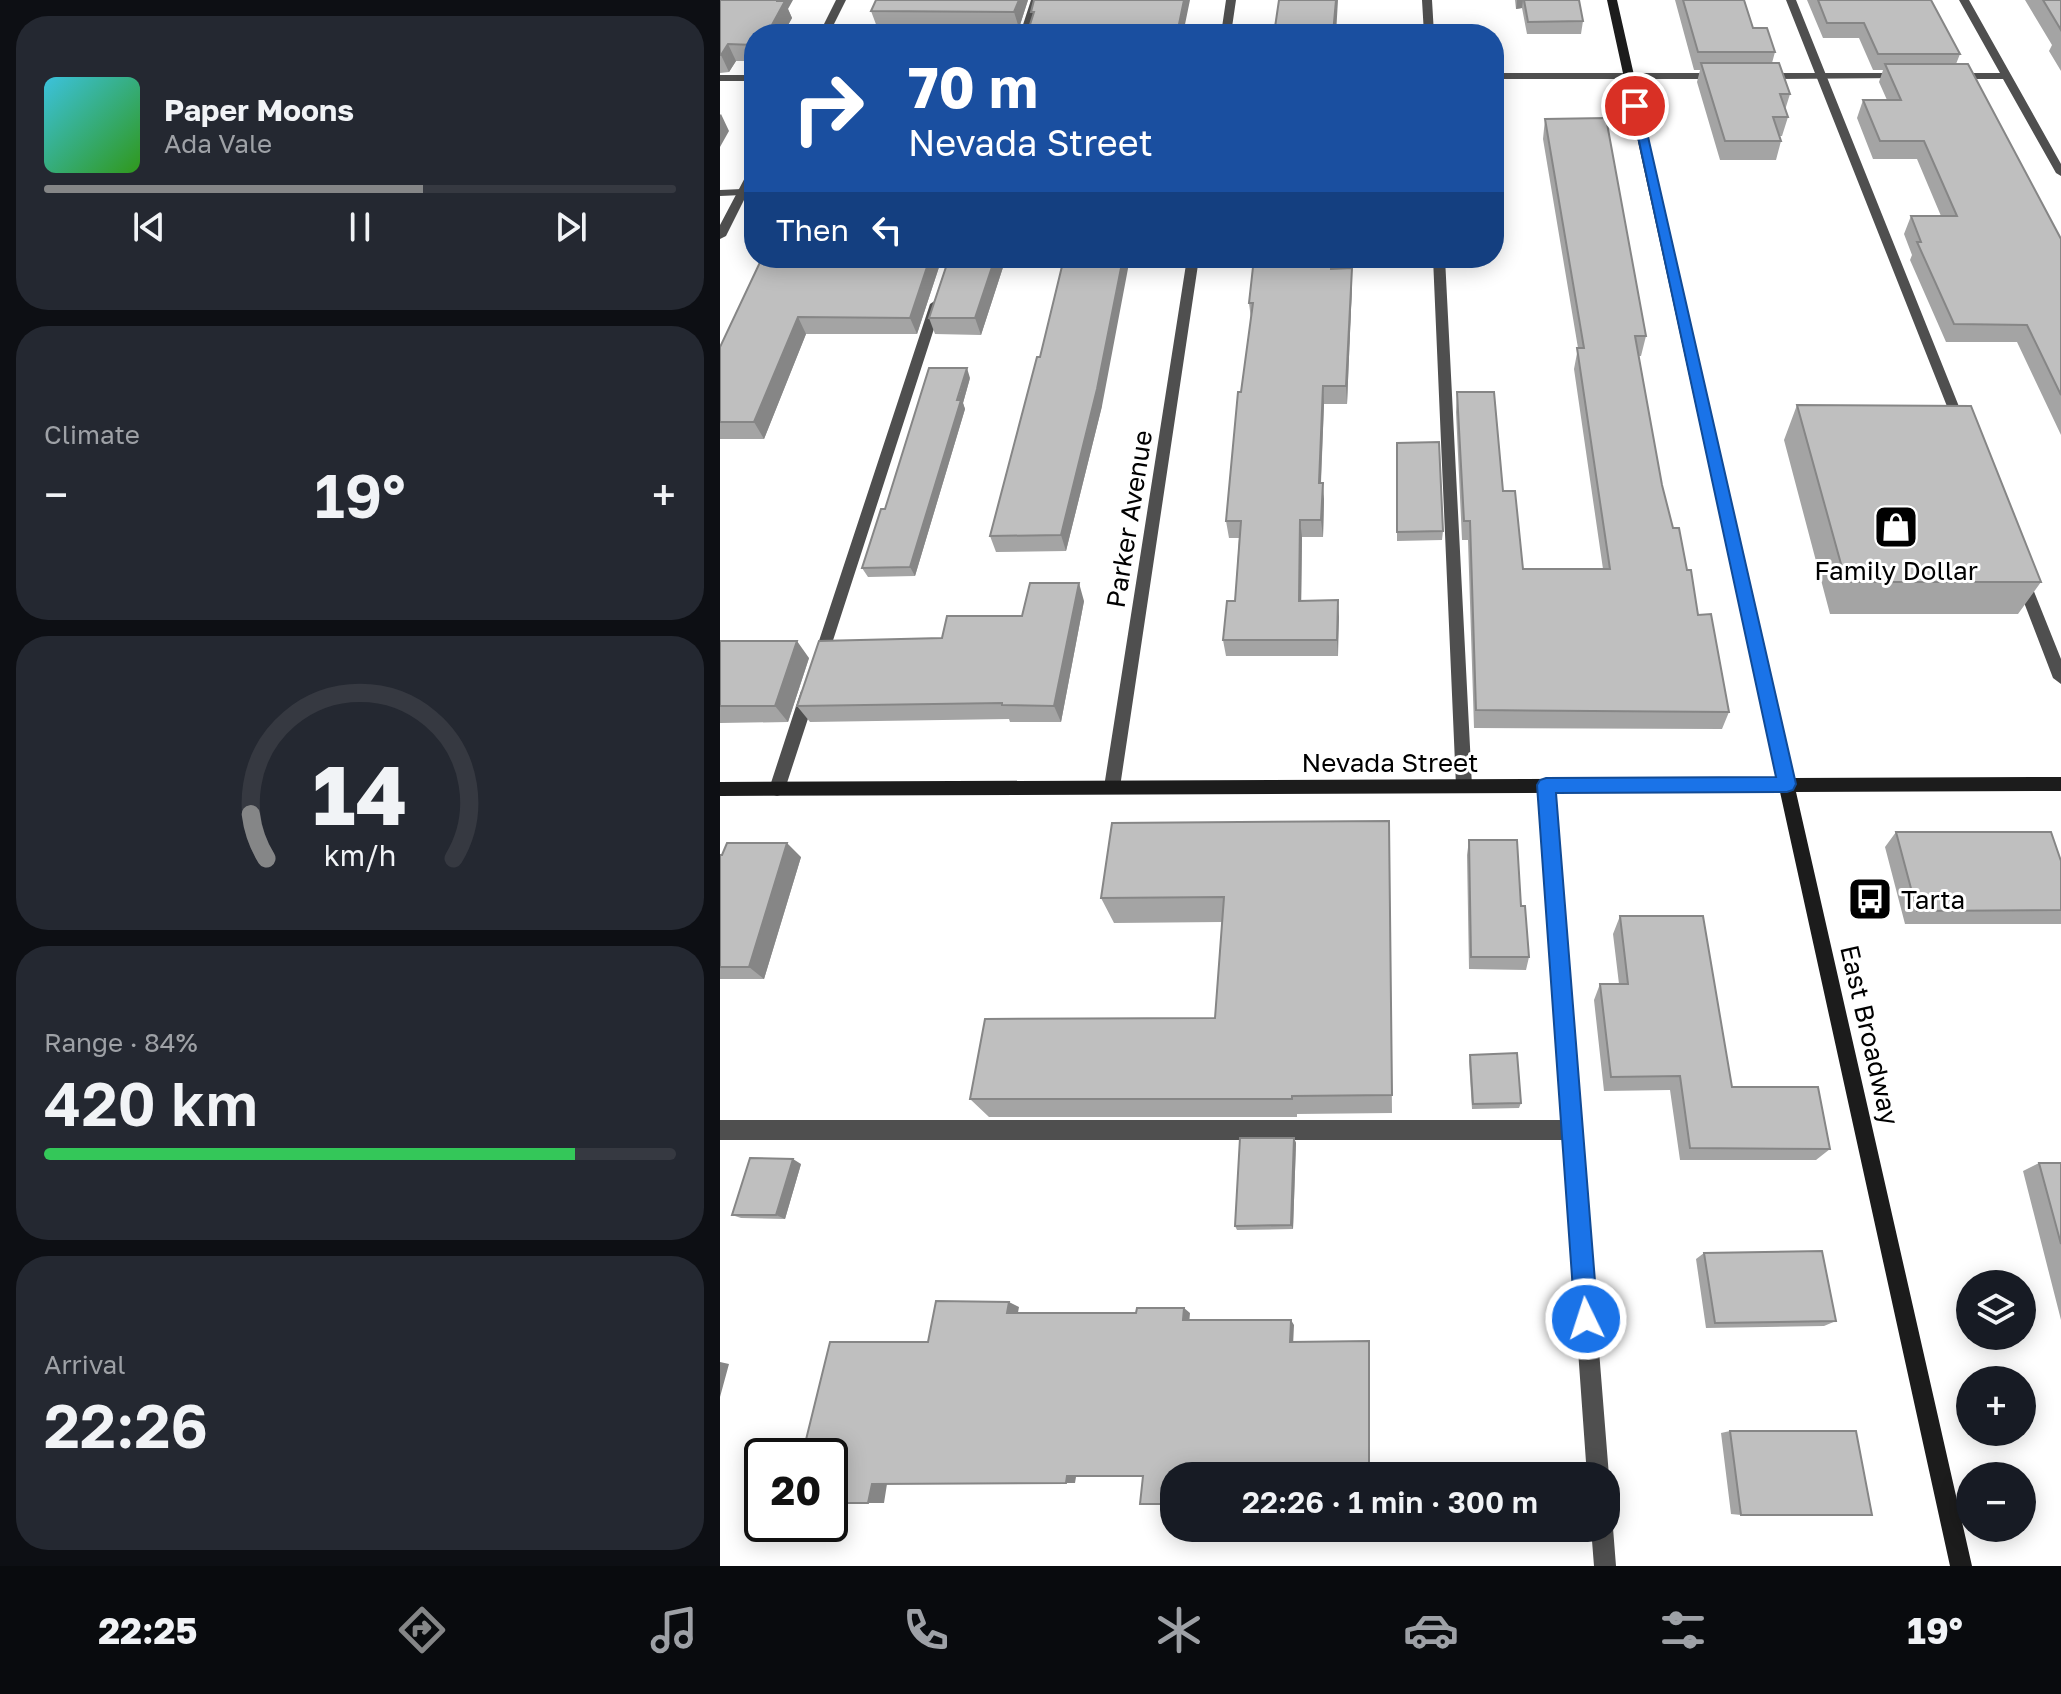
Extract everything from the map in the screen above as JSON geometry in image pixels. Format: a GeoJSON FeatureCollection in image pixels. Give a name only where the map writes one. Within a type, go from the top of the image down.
{"type":"FeatureCollection","features":[{"type":"Feature","properties":{"kind":"street"},"geometry":{"type":"LineString","coordinates":[[829,24],[841,0]]}},
{"type":"Feature","properties":{"kind":"street"},"geometry":{"type":"LineString","coordinates":[[1028,24],[1036,0]]}},
{"type":"Feature","properties":{"kind":"street"},"geometry":{"type":"LineString","coordinates":[[1227,24],[1231,0]]}},
{"type":"Feature","properties":{"kind":"street"},"geometry":{"type":"LineString","coordinates":[[1427,0],[1428,24]]}},
{"type":"Feature","properties":{"kind":"street","name":"East Broadway"},"geometry":{"type":"LineString","coordinates":[[1612,0],[1961,1566]]}},
{"type":"Feature","properties":{"kind":"street"},"geometry":{"type":"LineString","coordinates":[[1791,0],[1966,438]]}},
{"type":"Feature","properties":{"kind":"street"},"geometry":{"type":"LineString","coordinates":[[1964,0],[2061,173]]}},
{"type":"Feature","properties":{"kind":"street"},"geometry":{"type":"LineString","coordinates":[[1504,76],[1732,76]]}},
{"type":"Feature","properties":{"kind":"street"},"geometry":{"type":"LineString","coordinates":[[1747,76],[1914,76]]}},
{"type":"Feature","properties":{"kind":"street"},"geometry":{"type":"LineString","coordinates":[[1945,76],[2007,76]]}},
{"type":"Feature","properties":{"kind":"street"},"geometry":{"type":"LineString","coordinates":[[720,78],[744,78]]}},
{"type":"Feature","properties":{"kind":"street"},"geometry":{"type":"LineString","coordinates":[[720,236],[744,188]]}},
{"type":"Feature","properties":{"kind":"street"},"geometry":{"type":"LineString","coordinates":[[720,193],[742,192]]}},
{"type":"Feature","properties":{"kind":"street","name":"Parker Avenue"},"geometry":{"type":"LineString","coordinates":[[1112,787],[1191,268]]}},
{"type":"Feature","properties":{"kind":"street"},"geometry":{"type":"LineString","coordinates":[[1439,268],[1464,786]]}},
{"type":"Feature","properties":{"kind":"street"},"geometry":{"type":"LineString","coordinates":[[777,789],[941,288]]}},
{"type":"Feature","properties":{"kind":"street"},"geometry":{"type":"LineString","coordinates":[[2016,565],[2061,678]]}},
{"type":"Feature","properties":{"kind":"street","name":"Nevada Street"},"geometry":{"type":"LineString","coordinates":[[720,789],[2061,784]]}},
{"type":"Feature","properties":{"kind":"street"},"geometry":{"type":"LineString","coordinates":[[1546,785],[1597,1462]]}},
{"type":"Feature","properties":{"kind":"street"},"geometry":{"type":"LineString","coordinates":[[720,1130],[1572,1130]]}},
{"type":"Feature","properties":{"kind":"street"},"geometry":{"type":"LineString","coordinates":[[1603,1542],[1605,1566]]}},
{"type":"Feature","properties":{"kind":"building"},"geometry":{"type":"Polygon","coordinates":[[[720,0],[785,1],[772,24],[744,24],[744,45],[728,44],[720,55],[720,0]]]}},
{"type":"Feature","properties":{"kind":"building"},"geometry":{"type":"Polygon","coordinates":[[[876,0],[1019,0],[1014,12],[871,11],[876,0]]]}},
{"type":"Feature","properties":{"kind":"building"},"geometry":{"type":"Polygon","coordinates":[[[1034,0],[1184,0],[1179,24],[1030,24],[1034,12],[1031,12],[1034,0]]]}},
{"type":"Feature","properties":{"kind":"building"},"geometry":{"type":"Polygon","coordinates":[[[1279,0],[1336,0],[1334,24],[1275,24],[1279,0]]]}},
{"type":"Feature","properties":{"kind":"building"},"geometry":{"type":"Polygon","coordinates":[[[1524,0],[1579,0],[1583,21],[1528,22],[1524,0]]]}},
{"type":"Feature","properties":{"kind":"building"},"geometry":{"type":"Polygon","coordinates":[[[1683,0],[1744,0],[1753,28],[1767,28],[1775,52],[1698,52],[1683,0]]]}},
{"type":"Feature","properties":{"kind":"building"},"geometry":{"type":"Polygon","coordinates":[[[1818,0],[1931,0],[1960,54],[1878,54],[1864,23],[1827,23],[1818,0]]]}},
{"type":"Feature","properties":{"kind":"building"},"geometry":{"type":"Polygon","coordinates":[[[2043,0],[2061,0],[2061,30],[2043,0]]]}},
{"type":"Feature","properties":{"kind":"building"},"geometry":{"type":"Polygon","coordinates":[[[1701,63],[1779,63],[1790,94],[1780,94],[1788,117],[1773,117],[1781,141],[1725,141],[1701,63]]]}},
{"type":"Feature","properties":{"kind":"building"},"geometry":{"type":"Polygon","coordinates":[[[1885,64],[1968,64],[2061,239],[2061,395],[2027,325],[1954,324],[1917,242],[1921,242],[1911,216],[1957,216],[1924,141],[1880,141],[1863,100],[1901,100],[1885,64]]]}},
{"type":"Feature","properties":{"kind":"building"},"geometry":{"type":"Polygon","coordinates":[[[1606,118],[1646,336],[1635,336],[1662,485],[1673,528],[1679,528],[1687,570],[1691,570],[1698,615],[1711,614],[1729,712],[1476,710],[1470,521],[1464,521],[1457,392],[1494,392],[1503,491],[1515,491],[1523,569],[1610,569],[1577,348],[1584,348],[1545,119],[1606,118]]]}},
{"type":"Feature","properties":{"kind":"building"},"geometry":{"type":"Polygon","coordinates":[[[757,268],[927,268],[910,318],[798,317],[754,422],[720,422],[720,347],[757,268]]]}},
{"type":"Feature","properties":{"kind":"building"},"geometry":{"type":"Polygon","coordinates":[[[946,268],[992,268],[975,318],[929,318],[946,268]]]}},
{"type":"Feature","properties":{"kind":"building"},"geometry":{"type":"Polygon","coordinates":[[[1062,268],[1121,268],[1097,389],[1061,535],[990,536],[1037,357],[1040,357],[1062,268]]]}},
{"type":"Feature","properties":{"kind":"building"},"geometry":{"type":"Polygon","coordinates":[[[1253,268],[1352,268],[1346,386],[1323,386],[1319,483],[1323,483],[1321,520],[1300,520],[1299,601],[1338,600],[1337,640],[1223,640],[1227,601],[1235,601],[1241,521],[1226,521],[1238,392],[1241,392],[1253,303],[1249,303],[1253,268]]]}},
{"type":"Feature","properties":{"kind":"building"},"geometry":{"type":"Polygon","coordinates":[[[929,368],[967,368],[957,400],[961,400],[910,567],[862,568],[881,509],[885,509],[929,368]]]}},
{"type":"Feature","properties":{"kind":"building","name":"Family Dollar"},"geometry":{"type":"Polygon","coordinates":[[[1797,405],[1971,406],[2041,582],[1846,582],[1797,405]]]}},
{"type":"Feature","properties":{"kind":"building"},"geometry":{"type":"Polygon","coordinates":[[[1439,442],[1443,531],[1397,532],[1397,443],[1439,442]]]}},
{"type":"Feature","properties":{"kind":"building"},"geometry":{"type":"Polygon","coordinates":[[[1030,583],[1079,583],[1054,706],[1002,703],[797,706],[819,641],[942,638],[947,616],[1022,616],[1030,583]]]}},
{"type":"Feature","properties":{"kind":"building"},"geometry":{"type":"Polygon","coordinates":[[[720,641],[797,641],[775,706],[720,706],[720,641]]]}},
{"type":"Feature","properties":{"kind":"building"},"geometry":{"type":"Polygon","coordinates":[[[1389,821],[1392,1095],[1292,1096],[1292,1099],[970,1099],[985,1019],[1215,1018],[1224,897],[1101,898],[1112,823],[1389,821]]]}},
{"type":"Feature","properties":{"kind":"building"},"geometry":{"type":"Polygon","coordinates":[[[1896,832],[2051,832],[2061,861],[2061,910],[1917,911],[1896,832]]]}},
{"type":"Feature","properties":{"kind":"building"},"geometry":{"type":"Polygon","coordinates":[[[1469,840],[1517,840],[1521,906],[1525,906],[1529,957],[1471,957],[1469,840]]]}},
{"type":"Feature","properties":{"kind":"building"},"geometry":{"type":"Polygon","coordinates":[[[727,843],[787,843],[749,967],[720,967],[720,855],[727,843]]]}},
{"type":"Feature","properties":{"kind":"building"},"geometry":{"type":"Polygon","coordinates":[[[1620,916],[1703,916],[1732,1087],[1818,1087],[1830,1149],[1690,1148],[1680,1076],[1611,1077],[1600,984],[1628,984],[1620,916]]]}},
{"type":"Feature","properties":{"kind":"building"},"geometry":{"type":"Polygon","coordinates":[[[1517,1053],[1521,1103],[1473,1104],[1470,1055],[1517,1053]]]}},
{"type":"Feature","properties":{"kind":"building"},"geometry":{"type":"Polygon","coordinates":[[[1240,1138],[1294,1138],[1291,1225],[1235,1226],[1240,1138]]]}},
{"type":"Feature","properties":{"kind":"building"},"geometry":{"type":"Polygon","coordinates":[[[750,1158],[793,1159],[776,1215],[732,1215],[750,1158]]]}},
{"type":"Feature","properties":{"kind":"building"},"geometry":{"type":"Polygon","coordinates":[[[2039,1163],[2061,1163],[2061,1244],[2039,1163]]]}},
{"type":"Feature","properties":{"kind":"building"},"geometry":{"type":"Polygon","coordinates":[[[1822,1251],[1836,1321],[1715,1323],[1704,1253],[1822,1251]]]}},
{"type":"Feature","properties":{"kind":"building"},"geometry":{"type":"Polygon","coordinates":[[[936,1301],[1009,1302],[1007,1313],[1136,1313],[1137,1308],[1184,1308],[1183,1320],[1291,1320],[1290,1342],[1369,1341],[1369,1462],[1160,1462],[1160,1504],[1140,1504],[1143,1476],[1067,1476],[1066,1483],[872,1484],[868,1503],[848,1503],[848,1438],[806,1438],[830,1342],[928,1342],[936,1301]]]}},
{"type":"Feature","properties":{"kind":"building"},"geometry":{"type":"Polygon","coordinates":[[[1730,1431],[1856,1431],[1872,1515],[1741,1515],[1730,1431]]]}},
{"type":"Feature","properties":{"kind":"place","name":"Family Dollar"},"geometry":{"type":"Point","coordinates":[1896,527]}},
{"type":"Feature","properties":{"kind":"place","name":"Tarta"},"geometry":{"type":"Point","coordinates":[1870,899]}},
{"type":"Feature","properties":{"kind":"route"},"geometry":{"type":"LineString","coordinates":[[1586,1319],[1546,785],[1787,784],[1635,106]]}}]}
